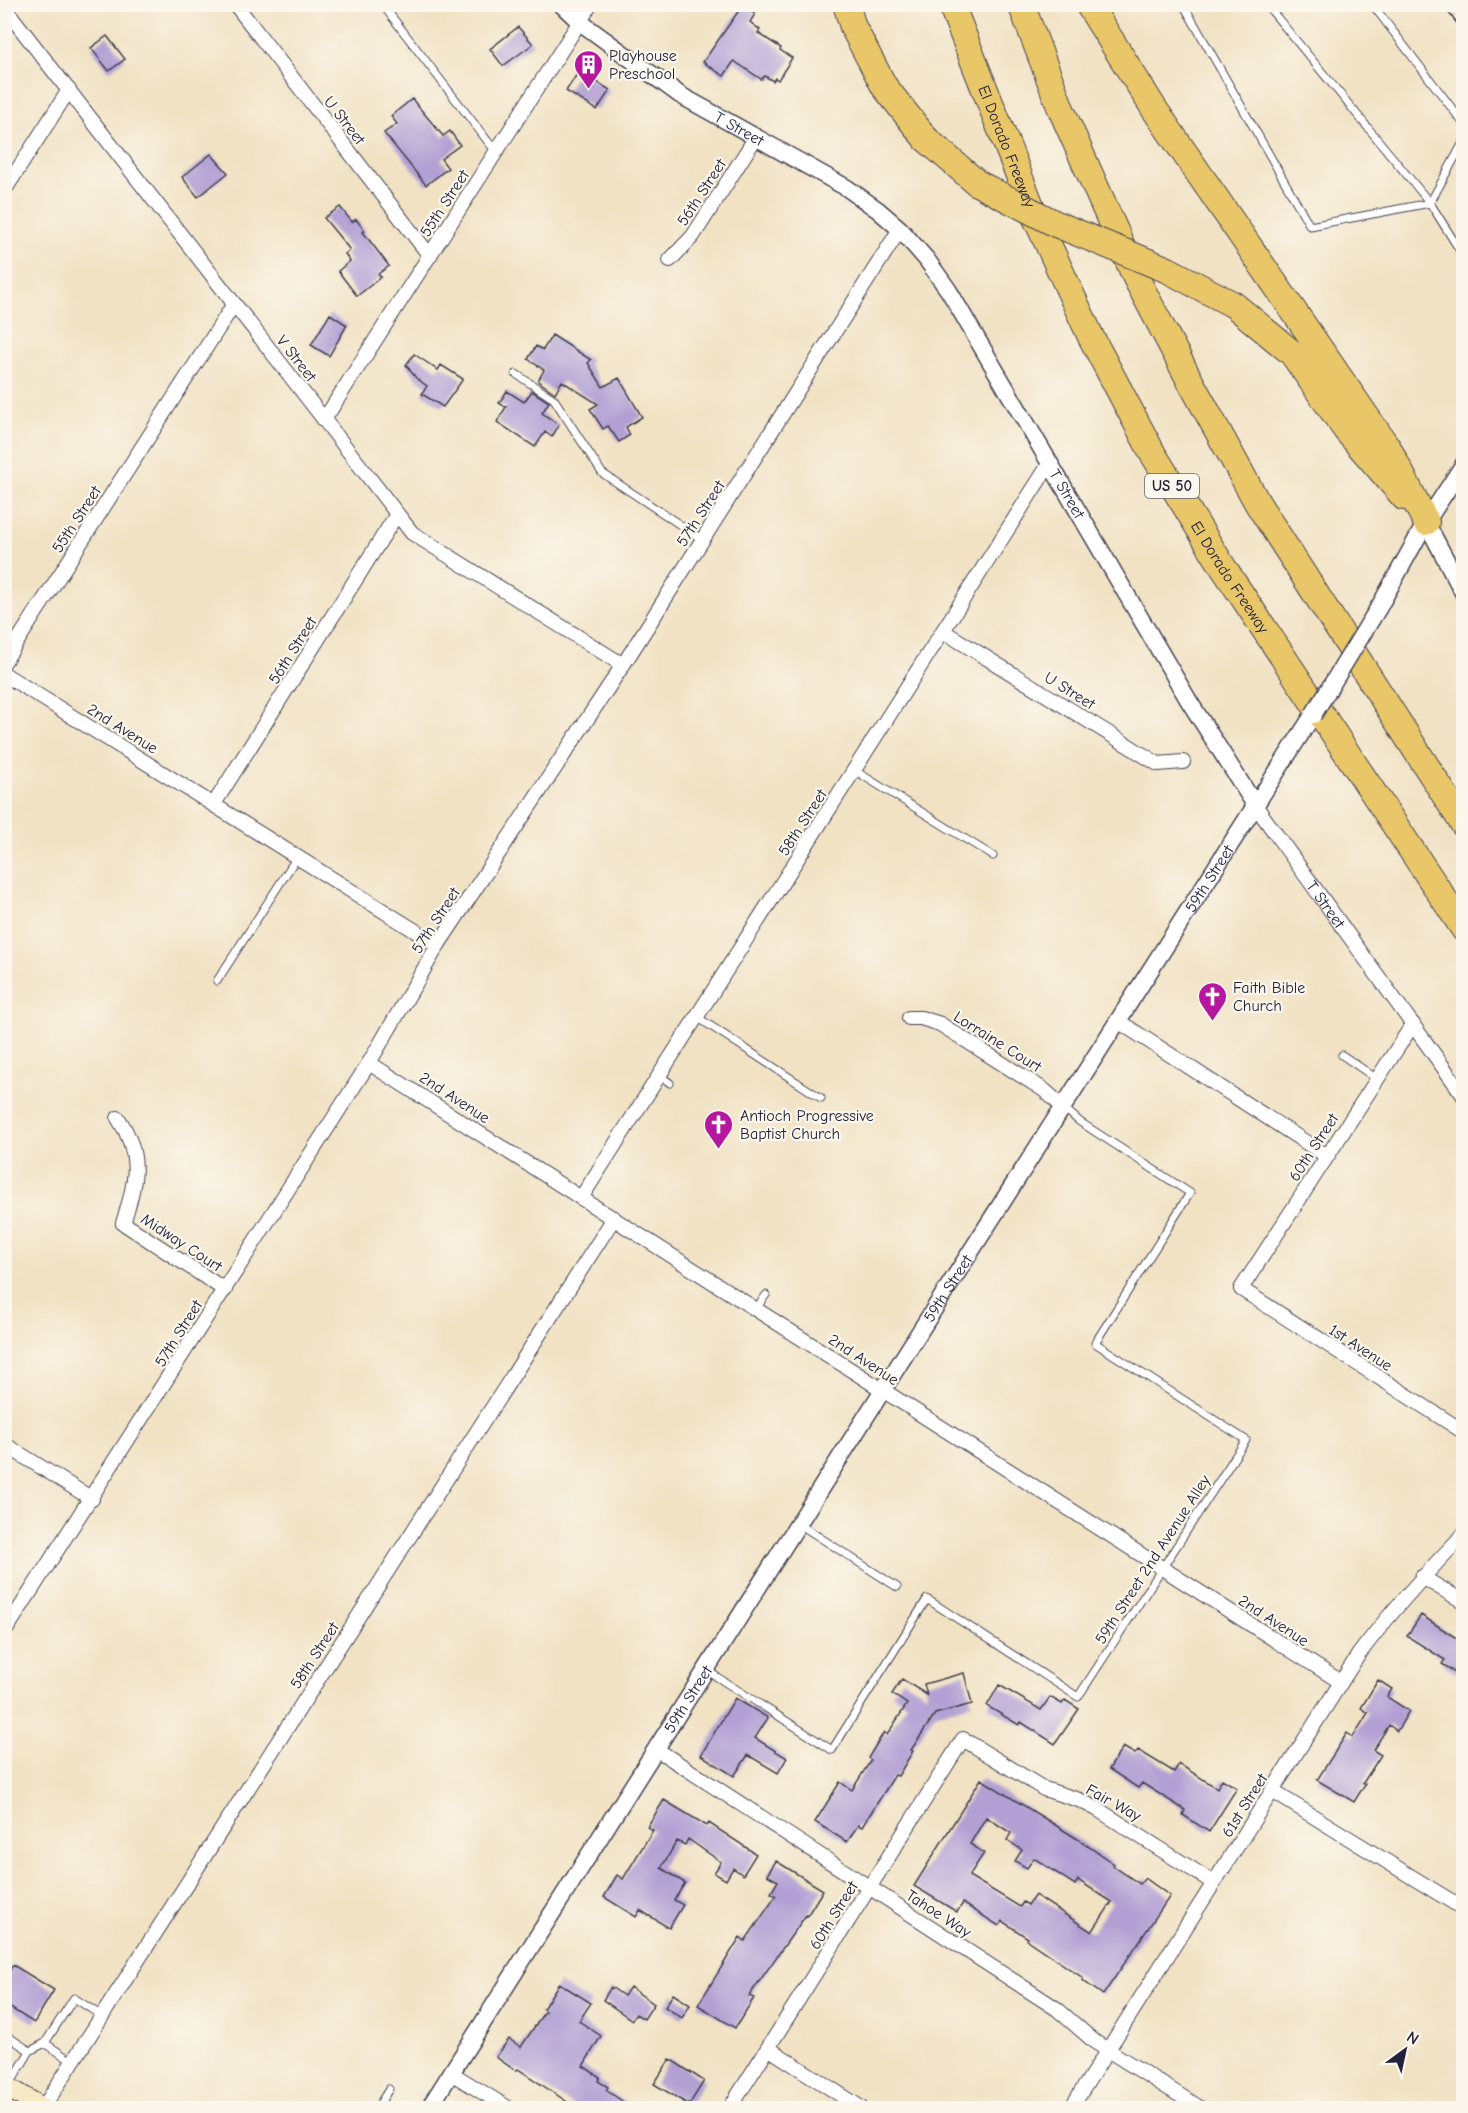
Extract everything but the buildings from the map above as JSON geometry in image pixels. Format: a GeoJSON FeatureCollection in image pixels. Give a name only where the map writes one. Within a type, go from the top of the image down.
{"type":"FeatureCollection","features":[{"type":"Feature","properties":{"kind":"highway"},"geometry":{"type":"LineString","coordinates":[[846,4],[853,27],[884,86],[926,139],[977,183],[1056,224],[1168,270],[1234,305],[1292,353],[1346,430],[1426,522]]}},
{"type":"Feature","properties":{"kind":"highway","name":"El Dorado Freeway"},"geometry":{"type":"LineString","coordinates":[[951,4],[1035,216],[1090,337],[1153,454],[1223,567],[1464,929]]}},
{"type":"Feature","properties":{"kind":"highway"},"geometry":{"type":"LineString","coordinates":[[1021,4],[1061,109],[1126,256],[1189,379],[1258,504],[1464,825]]}},
{"type":"Feature","properties":{"kind":"highway"},"geometry":{"type":"LineString","coordinates":[[1088,4],[1155,110],[1388,448],[1426,522]]}},
{"type":"Feature","properties":{"kind":"main road"},"geometry":{"type":"LineString","coordinates":[[7,2086],[42,2109]]}},
{"type":"Feature","properties":{"kind":"street","name":"U Street"},"geometry":{"type":"LineString","coordinates":[[235,4],[430,256]]}},
{"type":"Feature","properties":{"kind":"street","name":"T Street"},"geometry":{"type":"LineString","coordinates":[[561,4],[580,22],[680,95],[847,188],[900,229],[927,260],[949,291],[1189,701],[1255,805],[1464,1096]]}},
{"type":"Feature","properties":{"kind":"street","name":"55th Street"},"geometry":{"type":"LineString","coordinates":[[324,420],[591,4]]}},
{"type":"Feature","properties":{"kind":"street","name":"V Street"},"geometry":{"type":"LineString","coordinates":[[4,7],[412,533],[623,665]]}},
{"type":"Feature","properties":{"kind":"street"},"geometry":{"type":"LineString","coordinates":[[4,191],[69,90]]}},
{"type":"Feature","properties":{"kind":"street","name":"56th Street"},"geometry":{"type":"LineString","coordinates":[[670,260],[693,236],[756,137]]}},
{"type":"Feature","properties":{"kind":"street","name":"57th Street"},"geometry":{"type":"LineString","coordinates":[[4,1634],[369,1063],[438,945],[623,665],[900,229]]}},
{"type":"Feature","properties":{"kind":"street","name":"55th Street"},"geometry":{"type":"LineString","coordinates":[[4,662],[234,304]]}},
{"type":"Feature","properties":{"kind":"street","name":"58th Street"},"geometry":{"type":"LineString","coordinates":[[581,1198],[665,1079],[697,1017],[1050,463]]}},
{"type":"Feature","properties":{"kind":"street","name":"59th Street"},"geometry":{"type":"LineString","coordinates":[[429,2109],[535,1938],[1063,1107],[1255,805],[1287,759],[1379,607],[1426,522],[1464,464]]}},
{"type":"Feature","properties":{"kind":"street","name":"56th Street"},"geometry":{"type":"LineString","coordinates":[[214,804],[397,514]]}},
{"type":"Feature","properties":{"kind":"street"},"geometry":{"type":"LineString","coordinates":[[1426,522],[1464,594]]}},
{"type":"Feature","properties":{"kind":"street","name":"U Street"},"geometry":{"type":"LineString","coordinates":[[943,631],[1158,764],[1182,762]]}},
{"type":"Feature","properties":{"kind":"street","name":"2nd Avenue"},"geometry":{"type":"LineString","coordinates":[[4,674],[438,945]]}},
{"type":"Feature","properties":{"kind":"street","name":"Lorraine Court"},"geometry":{"type":"LineString","coordinates":[[909,1018],[921,1018],[940,1024],[1044,1090],[1063,1107]]}},
{"type":"Feature","properties":{"kind":"street"},"geometry":{"type":"LineString","coordinates":[[1118,1021],[1327,1156]]}},
{"type":"Feature","properties":{"kind":"street","name":"60th Street"},"geometry":{"type":"LineString","coordinates":[[1241,1288],[1413,1024]]}},
{"type":"Feature","properties":{"kind":"street","name":"2nd Avenue"},"geometry":{"type":"LineString","coordinates":[[369,1063],[1341,1682]]}},
{"type":"Feature","properties":{"kind":"street","name":"Midway Court"},"geometry":{"type":"LineString","coordinates":[[118,1118],[131,1140],[136,1169],[132,1198],[123,1223],[225,1290]]}},
{"type":"Feature","properties":{"kind":"street","name":"58th Street"},"geometry":{"type":"LineString","coordinates":[[42,2109],[614,1218]]}},
{"type":"Feature","properties":{"kind":"street","name":"1st Avenue"},"geometry":{"type":"LineString","coordinates":[[1241,1288],[1464,1432]]}},
{"type":"Feature","properties":{"kind":"street"},"geometry":{"type":"LineString","coordinates":[[4,1444],[92,1499]]}},
{"type":"Feature","properties":{"kind":"street","name":"61st Street"},"geometry":{"type":"LineString","coordinates":[[1071,2109],[1341,1682],[1387,1617],[1422,1576],[1464,1534]]}},
{"type":"Feature","properties":{"kind":"street"},"geometry":{"type":"LineString","coordinates":[[1422,1576],[1464,1602]]}},
{"type":"Feature","properties":{"kind":"street","name":"60th Street"},"geometry":{"type":"LineString","coordinates":[[730,2109],[963,1739]]}},
{"type":"Feature","properties":{"kind":"street","name":"Fair Way"},"geometry":{"type":"LineString","coordinates":[[963,1739],[1044,1789],[1079,1800],[1097,1809],[1214,1883]]}},
{"type":"Feature","properties":{"kind":"street","name":"Tahoe Way"},"geometry":{"type":"LineString","coordinates":[[656,1749],[1057,2009],[1095,2042],[1200,2109]]}},
{"type":"Feature","properties":{"kind":"street"},"geometry":{"type":"LineString","coordinates":[[1272,1791],[1464,1909]]}},
{"type":"Feature","properties":{"kind":"street"},"geometry":{"type":"LineString","coordinates":[[768,2048],[861,2109]]}},
{"type":"Feature","properties":{"kind":"street"},"geometry":{"type":"LineString","coordinates":[[451,2073],[508,2109]]}},
{"type":"Feature","properties":{"kind":"lane"},"geometry":{"type":"LineString","coordinates":[[382,4],[496,152]]}},
{"type":"Feature","properties":{"kind":"lane"},"geometry":{"type":"LineString","coordinates":[[1183,4],[1310,226],[1430,203]]}},
{"type":"Feature","properties":{"kind":"lane"},"geometry":{"type":"LineString","coordinates":[[1266,4],[1430,203],[1464,257]]}},
{"type":"Feature","properties":{"kind":"lane"},"geometry":{"type":"LineString","coordinates":[[1372,4],[1464,124]]}},
{"type":"Feature","properties":{"kind":"lane"},"geometry":{"type":"LineString","coordinates":[[1430,203],[1464,141]]}},
{"type":"Feature","properties":{"kind":"lane"},"geometry":{"type":"LineString","coordinates":[[516,374],[554,399],[602,473],[703,540]]}},
{"type":"Feature","properties":{"kind":"lane"},"geometry":{"type":"LineString","coordinates":[[854,770],[993,856]]}},
{"type":"Feature","properties":{"kind":"lane"},"geometry":{"type":"LineString","coordinates":[[217,981],[297,856]]}},
{"type":"Feature","properties":{"kind":"lane"},"geometry":{"type":"LineString","coordinates":[[697,1017],[820,1098]]}},
{"type":"Feature","properties":{"kind":"lane"},"geometry":{"type":"LineString","coordinates":[[1342,1056],[1377,1079]]}},
{"type":"Feature","properties":{"kind":"lane","name":"59th Street 2nd Avenue Alley"},"geometry":{"type":"LineString","coordinates":[[706,1670],[832,1750],[927,1599],[1078,1697],[1246,1440],[1095,1343],[1190,1193],[1080,1122],[1063,1107]]}},
{"type":"Feature","properties":{"kind":"lane"},"geometry":{"type":"LineString","coordinates":[[756,1309],[766,1294]]}},
{"type":"Feature","properties":{"kind":"lane"},"geometry":{"type":"LineString","coordinates":[[799,1524],[897,1587]]}},
{"type":"Feature","properties":{"kind":"lane"},"geometry":{"type":"LineString","coordinates":[[7,2086],[30,2051],[45,2043],[74,1998],[102,2016]]}},
{"type":"Feature","properties":{"kind":"lane"},"geometry":{"type":"LineString","coordinates":[[4,2034],[30,2051]]}},
{"type":"Feature","properties":{"kind":"lane"},"geometry":{"type":"LineString","coordinates":[[45,2043],[73,2062]]}},
{"type":"Feature","properties":{"kind":"lane"},"geometry":{"type":"LineString","coordinates":[[389,2089],[378,2106],[389,2109]]}},
{"type":"Feature","properties":{"kind":"tram line"},"geometry":{"type":"LineString","coordinates":[[1442,4],[1464,32]]}},
{"type":"Feature","properties":{"kind":"tram line"},"geometry":{"type":"LineString","coordinates":[[1460,4],[1464,9]]}},
{"type":"Feature","properties":{"kind":"place","name":"Playhouse Preschool"},"geometry":{"type":"Point","coordinates":[588,90]}},
{"type":"Feature","properties":{"kind":"place","name":"Faith Bible Church"},"geometry":{"type":"Point","coordinates":[1212,1022]}},
{"type":"Feature","properties":{"kind":"place","name":"Antioch Progressive Baptist Church"},"geometry":{"type":"Point","coordinates":[719,1150]}}]}
